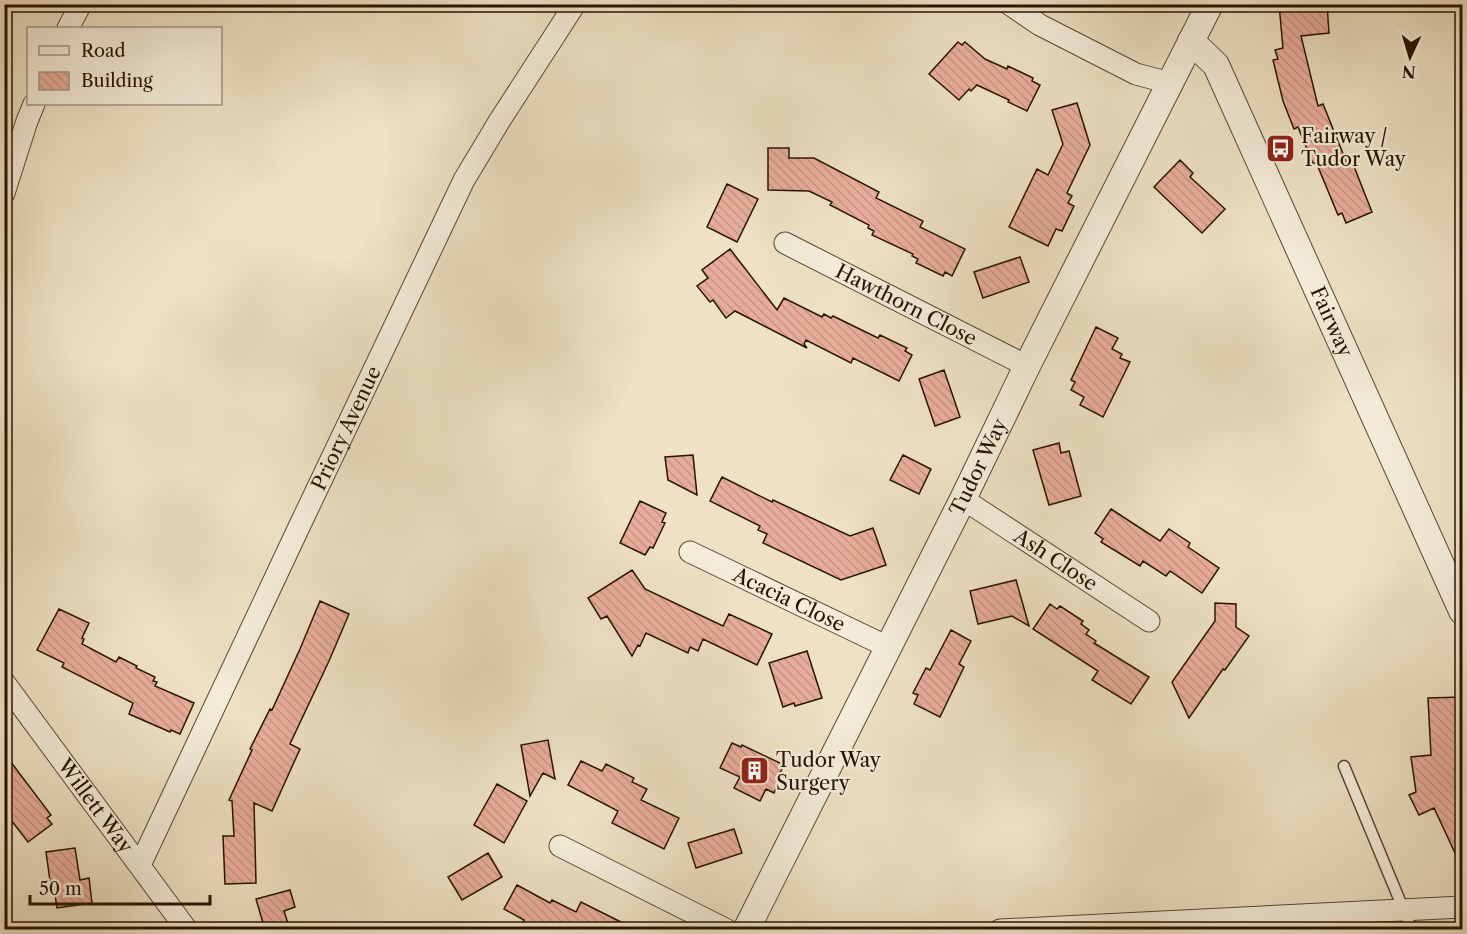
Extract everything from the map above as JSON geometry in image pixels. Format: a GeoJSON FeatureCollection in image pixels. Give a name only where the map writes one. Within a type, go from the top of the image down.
{"type":"FeatureCollection","features":[{"type":"Feature","properties":{"kind":"street"},"geometry":{"type":"LineString","coordinates":[[69,27],[81,4]]}},
{"type":"Feature","properties":{"kind":"street","name":"Priory Avenue"},"geometry":{"type":"LineString","coordinates":[[140,865],[298,526],[464,180],[575,4]]}},
{"type":"Feature","properties":{"kind":"street"},"geometry":{"type":"LineString","coordinates":[[1009,4],[1040,26],[1136,74],[1170,83]]}},
{"type":"Feature","properties":{"kind":"street","name":"Tudor Way"},"geometry":{"type":"LineString","coordinates":[[746,930],[1210,4]]}},
{"type":"Feature","properties":{"kind":"street","name":"Fairway"},"geometry":{"type":"LineString","coordinates":[[1191,41],[1216,65],[1462,611]]}},
{"type":"Feature","properties":{"kind":"street"},"geometry":{"type":"LineString","coordinates":[[4,193],[34,105]]}},
{"type":"Feature","properties":{"kind":"street","name":"Hawthorn Close"},"geometry":{"type":"LineString","coordinates":[[785,243],[1027,366]]}},
{"type":"Feature","properties":{"kind":"street","name":"Ash Close"},"geometry":{"type":"LineString","coordinates":[[963,500],[1149,621]]}},
{"type":"Feature","properties":{"kind":"street","name":"Acacia Close"},"geometry":{"type":"LineString","coordinates":[[690,552],[888,647]]}},
{"type":"Feature","properties":{"kind":"street","name":"Willett Way"},"geometry":{"type":"LineString","coordinates":[[4,682],[187,930]]}},
{"type":"Feature","properties":{"kind":"street"},"geometry":{"type":"LineString","coordinates":[[560,846],[727,930]]}},
{"type":"Feature","properties":{"kind":"street"},"geometry":{"type":"LineString","coordinates":[[1000,930],[1462,907]]}},
{"type":"Feature","properties":{"kind":"lane"},"geometry":{"type":"LineString","coordinates":[[1344,766],[1412,930]]}},
{"type":"Feature","properties":{"kind":"building"},"geometry":{"type":"Polygon","coordinates":[[[1279,4],[1327,4],[1329,33],[1301,36],[1318,106],[1323,104],[1348,166],[1353,164],[1372,212],[1346,223],[1342,213],[1338,215],[1316,162],[1313,164],[1298,127],[1294,129],[1283,101],[1273,60],[1278,59],[1275,50],[1283,48],[1279,4]]]}},
{"type":"Feature","properties":{"kind":"building"},"geometry":{"type":"Polygon","coordinates":[[[958,42],[962,45],[965,42],[985,59],[1007,69],[1008,66],[1033,78],[1032,81],[1040,85],[1027,111],[977,85],[971,91],[969,89],[959,100],[929,74],[958,42]]]}},
{"type":"Feature","properties":{"kind":"building"},"geometry":{"type":"Polygon","coordinates":[[[1077,103],[1090,145],[1067,193],[1072,196],[1068,203],[1074,206],[1062,231],[1056,229],[1048,246],[1009,227],[1037,169],[1048,175],[1063,144],[1052,110],[1077,103]]]}},
{"type":"Feature","properties":{"kind":"building"},"geometry":{"type":"Polygon","coordinates":[[[768,148],[789,148],[789,158],[814,158],[879,192],[876,198],[923,221],[920,227],[965,249],[952,276],[945,272],[943,276],[916,263],[918,259],[912,256],[913,254],[872,235],[874,231],[868,228],[869,225],[830,205],[832,202],[809,191],[768,190],[768,148]]]}},
{"type":"Feature","properties":{"kind":"building"},"geometry":{"type":"Polygon","coordinates":[[[1180,160],[1193,173],[1190,177],[1225,209],[1202,233],[1154,187],[1180,160]]]}},
{"type":"Feature","properties":{"kind":"building"},"geometry":{"type":"Polygon","coordinates":[[[727,184],[758,199],[737,242],[707,227],[727,184]]]}},
{"type":"Feature","properties":{"kind":"building"},"geometry":{"type":"Polygon","coordinates":[[[730,249],[777,310],[784,298],[822,317],[824,314],[831,318],[833,316],[878,338],[880,335],[907,348],[905,351],[912,355],[899,381],[853,358],[851,363],[806,340],[804,344],[807,348],[735,311],[726,318],[713,300],[710,302],[697,286],[708,278],[702,270],[730,249]]]}},
{"type":"Feature","properties":{"kind":"building"},"geometry":{"type":"Polygon","coordinates":[[[1020,257],[1029,282],[983,298],[974,272],[1020,257]]]}},
{"type":"Feature","properties":{"kind":"building"},"geometry":{"type":"Polygon","coordinates":[[[1096,327],[1118,338],[1112,349],[1122,354],[1120,358],[1130,362],[1103,417],[1080,405],[1084,397],[1071,390],[1075,382],[1071,380],[1096,327]]]}},
{"type":"Feature","properties":{"kind":"building"},"geometry":{"type":"Polygon","coordinates":[[[944,370],[960,417],[935,426],[919,379],[944,370]]]}},
{"type":"Feature","properties":{"kind":"building"},"geometry":{"type":"Polygon","coordinates":[[[1059,443],[1061,453],[1069,451],[1081,496],[1049,505],[1033,450],[1059,443]]]}},
{"type":"Feature","properties":{"kind":"building"},"geometry":{"type":"Polygon","coordinates":[[[693,455],[697,495],[668,480],[665,457],[693,455]]]}},
{"type":"Feature","properties":{"kind":"building"},"geometry":{"type":"Polygon","coordinates":[[[903,455],[931,469],[919,494],[890,480],[903,455]]]}},
{"type":"Feature","properties":{"kind":"building"},"geometry":{"type":"Polygon","coordinates":[[[722,477],[850,536],[873,528],[886,565],[841,580],[763,543],[767,534],[758,530],[760,526],[710,501],[722,477]]]}},
{"type":"Feature","properties":{"kind":"building"},"geometry":{"type":"Polygon","coordinates":[[[640,501],[666,513],[662,522],[665,523],[653,548],[650,547],[645,555],[620,543],[640,501]]]}},
{"type":"Feature","properties":{"kind":"building"},"geometry":{"type":"Polygon","coordinates":[[[1111,509],[1160,541],[1169,529],[1190,543],[1188,547],[1219,568],[1202,593],[1170,571],[1166,576],[1143,561],[1140,566],[1101,542],[1103,539],[1095,533],[1111,509]]]}},
{"type":"Feature","properties":{"kind":"building"},"geometry":{"type":"Polygon","coordinates":[[[632,570],[645,589],[723,626],[729,614],[772,634],[757,665],[703,639],[698,651],[690,647],[688,653],[646,633],[632,656],[607,616],[601,619],[588,598],[632,570]]]}},
{"type":"Feature","properties":{"kind":"building"},"geometry":{"type":"Polygon","coordinates":[[[1016,580],[1029,626],[1012,616],[978,624],[970,591],[1016,580]]]}},
{"type":"Feature","properties":{"kind":"building"},"geometry":{"type":"Polygon","coordinates":[[[320,601],[349,614],[290,744],[300,749],[272,811],[254,803],[256,883],[225,884],[223,836],[234,836],[232,801],[229,800],[252,750],[250,749],[270,709],[272,710],[320,601]]]}},
{"type":"Feature","properties":{"kind":"building"},"geometry":{"type":"Polygon","coordinates":[[[1215,603],[1236,604],[1236,627],[1249,636],[1189,718],[1172,682],[1215,621],[1215,603]]]}},
{"type":"Feature","properties":{"kind":"building"},"geometry":{"type":"Polygon","coordinates":[[[1050,604],[1057,609],[1060,606],[1083,621],[1081,624],[1089,630],[1086,634],[1096,641],[1094,643],[1149,677],[1131,704],[1092,680],[1098,671],[1033,629],[1050,604]]]}},
{"type":"Feature","properties":{"kind":"building"},"geometry":{"type":"Polygon","coordinates":[[[59,609],[89,623],[82,638],[84,639],[82,644],[116,662],[119,657],[137,666],[136,668],[155,677],[153,681],[157,682],[155,686],[194,703],[180,734],[129,714],[133,703],[62,667],[64,663],[37,650],[59,609]]]}},
{"type":"Feature","properties":{"kind":"building"},"geometry":{"type":"Polygon","coordinates":[[[951,630],[971,641],[959,664],[964,667],[940,717],[914,704],[918,695],[913,693],[926,668],[930,670],[951,630]]]}},
{"type":"Feature","properties":{"kind":"building"},"geometry":{"type":"Polygon","coordinates":[[[807,651],[822,698],[783,707],[769,663],[807,651]]]}},
{"type":"Feature","properties":{"kind":"building"},"geometry":{"type":"Polygon","coordinates":[[[1462,697],[1462,868],[1434,808],[1419,815],[1409,795],[1416,792],[1411,757],[1431,755],[1428,698],[1462,697]]]}},
{"type":"Feature","properties":{"kind":"building"},"geometry":{"type":"Polygon","coordinates":[[[548,740],[555,779],[543,773],[530,796],[521,745],[548,740]]]}},
{"type":"Feature","properties":{"kind":"building","name":"Tudor Way Surgery"},"geometry":{"type":"Polygon","coordinates":[[[732,743],[741,747],[742,745],[784,765],[774,793],[766,789],[760,801],[734,788],[740,777],[720,768],[732,743]]]}},
{"type":"Feature","properties":{"kind":"building"},"geometry":{"type":"Polygon","coordinates":[[[4,753],[51,815],[47,818],[52,824],[28,842],[4,811],[4,753]]]}},
{"type":"Feature","properties":{"kind":"building"},"geometry":{"type":"Polygon","coordinates":[[[581,761],[602,771],[606,764],[634,778],[632,782],[647,789],[641,800],[679,818],[664,849],[612,823],[618,811],[568,785],[581,761]]]}},
{"type":"Feature","properties":{"kind":"building"},"geometry":{"type":"Polygon","coordinates":[[[497,784],[527,801],[504,843],[474,825],[497,784]]]}},
{"type":"Feature","properties":{"kind":"building"},"geometry":{"type":"Polygon","coordinates":[[[734,829],[742,853],[696,868],[688,843],[734,829]]]}},
{"type":"Feature","properties":{"kind":"building"},"geometry":{"type":"Polygon","coordinates":[[[75,848],[80,880],[89,878],[92,903],[57,908],[54,888],[51,888],[46,852],[75,848]]]}},
{"type":"Feature","properties":{"kind":"building"},"geometry":{"type":"Polygon","coordinates":[[[488,853],[502,877],[462,900],[448,877],[488,853]]]}},
{"type":"Feature","properties":{"kind":"building"},"geometry":{"type":"Polygon","coordinates":[[[517,885],[550,903],[552,900],[576,912],[581,902],[637,930],[519,930],[524,920],[504,909],[517,885]]]}},
{"type":"Feature","properties":{"kind":"building"},"geometry":{"type":"Polygon","coordinates":[[[290,890],[295,907],[284,911],[290,930],[265,930],[256,899],[290,890]]]}},
{"type":"Feature","properties":{"kind":"place","name":"Fairway / Tudor Way"},"geometry":{"type":"Point","coordinates":[1280,148]}},
{"type":"Feature","properties":{"kind":"place","name":"Tudor Way Surgery"},"geometry":{"type":"Point","coordinates":[755,771]}}]}
